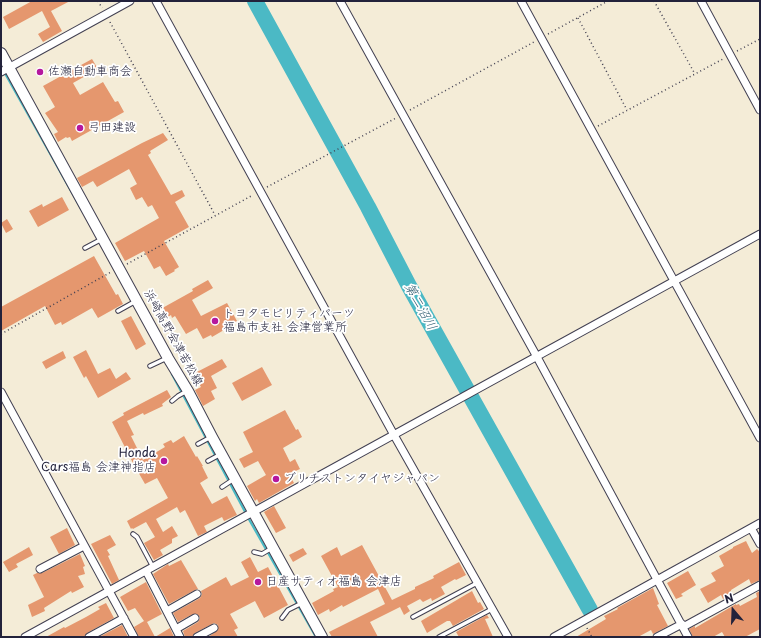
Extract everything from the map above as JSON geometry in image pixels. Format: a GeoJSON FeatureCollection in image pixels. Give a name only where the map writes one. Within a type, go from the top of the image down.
{"type":"FeatureCollection","features":[{"type":"Feature","properties":{"kind":"main road","name":"浜崎高野会津若松線"},"geometry":{"type":"LineString","coordinates":[[1,52],[5,70],[103,238],[115,270],[137,300],[168,358],[188,391],[208,439],[217,456],[235,479],[252,513],[273,547],[322,637]]}},
{"type":"Feature","properties":{"kind":"street"},"geometry":{"type":"LineString","coordinates":[[5,70],[130,1]]}},
{"type":"Feature","properties":{"kind":"street"},"geometry":{"type":"LineString","coordinates":[[156,1],[394,435],[508,637]]}},
{"type":"Feature","properties":{"kind":"street"},"geometry":{"type":"LineString","coordinates":[[340,1],[537,357],[688,637]]}},
{"type":"Feature","properties":{"kind":"street"},"geometry":{"type":"LineString","coordinates":[[521,1],[760,438]]}},
{"type":"Feature","properties":{"kind":"street"},"geometry":{"type":"LineString","coordinates":[[700,1],[760,110]]}},
{"type":"Feature","properties":{"kind":"street"},"geometry":{"type":"LineString","coordinates":[[25,637],[760,234]]}},
{"type":"Feature","properties":{"kind":"street"},"geometry":{"type":"LineString","coordinates":[[1,392],[134,637]]}},
{"type":"Feature","properties":{"kind":"street"},"geometry":{"type":"LineString","coordinates":[[554,637],[760,524]]}},
{"type":"Feature","properties":{"kind":"street"},"geometry":{"type":"LineString","coordinates":[[751,528],[760,544]]}},
{"type":"Feature","properties":{"kind":"street"},"geometry":{"type":"LineString","coordinates":[[40,569],[84,546]]}},
{"type":"Feature","properties":{"kind":"street"},"geometry":{"type":"LineString","coordinates":[[146,571],[180,637]]}},
{"type":"Feature","properties":{"kind":"street"},"geometry":{"type":"LineString","coordinates":[[658,637],[760,585]]}},
{"type":"Feature","properties":{"kind":"street"},"geometry":{"type":"LineString","coordinates":[[166,611],[198,594]]}},
{"type":"Feature","properties":{"kind":"street"},"geometry":{"type":"LineString","coordinates":[[89,637],[124,618]]}},
{"type":"Feature","properties":{"kind":"street"},"geometry":{"type":"LineString","coordinates":[[176,629],[195,618]]}},
{"type":"Feature","properties":{"kind":"street"},"geometry":{"type":"LineString","coordinates":[[197,637],[214,628]]}},
{"type":"Feature","properties":{"kind":"lane"},"geometry":{"type":"LineString","coordinates":[[85,248],[103,238]]}},
{"type":"Feature","properties":{"kind":"lane"},"geometry":{"type":"LineString","coordinates":[[118,311],[137,300]]}},
{"type":"Feature","properties":{"kind":"lane"},"geometry":{"type":"LineString","coordinates":[[150,366],[168,358]]}},
{"type":"Feature","properties":{"kind":"lane"},"geometry":{"type":"LineString","coordinates":[[172,401],[188,391]]}},
{"type":"Feature","properties":{"kind":"lane"},"geometry":{"type":"LineString","coordinates":[[198,444],[208,439]]}},
{"type":"Feature","properties":{"kind":"lane"},"geometry":{"type":"LineString","coordinates":[[208,461],[217,456]]}},
{"type":"Feature","properties":{"kind":"lane"},"geometry":{"type":"LineString","coordinates":[[223,486],[235,479]]}},
{"type":"Feature","properties":{"kind":"lane"},"geometry":{"type":"LineString","coordinates":[[133,534],[137,537],[154,567]]}},
{"type":"Feature","properties":{"kind":"lane"},"geometry":{"type":"LineString","coordinates":[[254,552],[262,554],[273,547]]}},
{"type":"Feature","properties":{"kind":"lane"},"geometry":{"type":"LineString","coordinates":[[413,617],[477,583]]}},
{"type":"Feature","properties":{"kind":"lane"},"geometry":{"type":"LineString","coordinates":[[282,618],[288,610],[303,602]]}},
{"type":"Feature","properties":{"kind":"lane"},"geometry":{"type":"LineString","coordinates":[[439,637],[492,609]]}},
{"type":"Feature","properties":{"kind":"path"},"geometry":{"type":"LineString","coordinates":[[98,1],[215,216]]}},
{"type":"Feature","properties":{"kind":"path"},"geometry":{"type":"LineString","coordinates":[[1,334],[115,270],[608,1]]}},
{"type":"Feature","properties":{"kind":"path"},"geometry":{"type":"LineString","coordinates":[[654,1],[695,74]]}},
{"type":"Feature","properties":{"kind":"path"},"geometry":{"type":"LineString","coordinates":[[578,17],[627,110]]}},
{"type":"Feature","properties":{"kind":"path"},"geometry":{"type":"LineString","coordinates":[[591,129],[760,39]]}},
{"type":"Feature","properties":{"kind":"path"},"geometry":{"type":"LineString","coordinates":[[583,621],[592,637]]}},
{"type":"Feature","properties":{"kind":"building"},"geometry":{"type":"Polygon","coordinates":[[[32,1],[70,1],[51,11],[62,31],[43,42],[38,34],[50,27],[42,11],[9,29],[3,17],[32,1]]]}},
{"type":"Feature","properties":{"kind":"building"},"geometry":{"type":"Polygon","coordinates":[[[92,59],[98,69],[73,83],[80,95],[103,82],[115,102],[118,101],[124,112],[72,141],[70,137],[66,137],[58,142],[54,134],[58,132],[45,113],[55,107],[43,86],[92,59]]]}},
{"type":"Feature","properties":{"kind":"building"},"geometry":{"type":"Polygon","coordinates":[[[163,133],[168,140],[150,151],[151,153],[148,155],[171,195],[182,190],[185,196],[175,202],[189,227],[164,241],[179,267],[166,276],[160,266],[154,269],[144,251],[125,261],[115,243],[159,218],[152,205],[148,207],[142,197],[136,200],[130,188],[137,184],[129,169],[97,187],[93,181],[82,187],[77,178],[163,133]]]}},
{"type":"Feature","properties":{"kind":"building"},"geometry":{"type":"Polygon","coordinates":[[[62,197],[69,210],[38,227],[29,211],[42,204],[43,207],[62,197]]]}},
{"type":"Feature","properties":{"kind":"building"},"geometry":{"type":"Polygon","coordinates":[[[7,219],[13,229],[6,233],[1,223],[7,219]]]}},
{"type":"Feature","properties":{"kind":"building"},"geometry":{"type":"Polygon","coordinates":[[[94,256],[116,295],[118,294],[123,304],[98,318],[92,308],[62,325],[61,322],[55,325],[45,306],[1,331],[1,307],[94,256]]]}},
{"type":"Feature","properties":{"kind":"building"},"geometry":{"type":"Polygon","coordinates":[[[208,280],[213,288],[192,300],[201,316],[227,303],[237,321],[212,337],[211,335],[203,339],[197,328],[186,334],[175,316],[172,318],[171,315],[163,320],[157,311],[193,291],[192,289],[208,280]]]}},
{"type":"Feature","properties":{"kind":"building"},"geometry":{"type":"Polygon","coordinates":[[[131,316],[146,344],[136,350],[121,321],[131,316]]]}},
{"type":"Feature","properties":{"kind":"building"},"geometry":{"type":"Polygon","coordinates":[[[86,350],[98,374],[110,368],[116,379],[126,372],[131,379],[98,398],[86,376],[84,378],[73,357],[86,350]]]}},
{"type":"Feature","properties":{"kind":"building"},"geometry":{"type":"Polygon","coordinates":[[[63,351],[66,358],[46,369],[42,362],[63,351]]]}},
{"type":"Feature","properties":{"kind":"building"},"geometry":{"type":"Polygon","coordinates":[[[222,359],[227,367],[211,376],[217,388],[211,391],[215,399],[203,406],[195,390],[201,387],[193,374],[222,359]]]}},
{"type":"Feature","properties":{"kind":"building"},"geometry":{"type":"Polygon","coordinates":[[[262,367],[272,385],[242,401],[232,383],[262,367]]]}},
{"type":"Feature","properties":{"kind":"building"},"geometry":{"type":"Polygon","coordinates":[[[167,390],[171,397],[162,404],[163,406],[144,415],[143,413],[127,421],[123,413],[167,390]]]}},
{"type":"Feature","properties":{"kind":"building"},"geometry":{"type":"Polygon","coordinates":[[[285,410],[296,430],[298,429],[302,437],[283,448],[290,462],[295,459],[300,469],[289,474],[294,483],[259,503],[257,499],[255,501],[247,486],[266,475],[258,461],[244,468],[239,459],[253,452],[243,432],[285,410]]]}},
{"type":"Feature","properties":{"kind":"building"},"geometry":{"type":"Polygon","coordinates":[[[124,415],[134,435],[131,436],[143,460],[165,447],[163,444],[171,440],[173,443],[184,436],[203,466],[208,478],[200,483],[212,504],[227,496],[237,515],[224,521],[222,517],[204,526],[207,532],[198,536],[185,510],[180,513],[177,507],[156,519],[163,532],[172,526],[178,536],[172,539],[172,543],[160,550],[163,555],[154,560],[144,543],[155,537],[146,522],[131,529],[127,521],[168,498],[157,478],[145,484],[133,463],[112,422],[124,415]]]}},
{"type":"Feature","properties":{"kind":"building"},"geometry":{"type":"Polygon","coordinates":[[[274,506],[286,528],[276,533],[264,512],[274,506]]]}},
{"type":"Feature","properties":{"kind":"building"},"geometry":{"type":"Polygon","coordinates":[[[67,528],[75,545],[59,554],[50,537],[67,528]]]}},
{"type":"Feature","properties":{"kind":"building"},"geometry":{"type":"Polygon","coordinates":[[[110,535],[116,545],[107,550],[110,555],[108,556],[119,580],[112,584],[91,544],[110,535]]]}},
{"type":"Feature","properties":{"kind":"building"},"geometry":{"type":"Polygon","coordinates":[[[746,541],[752,553],[757,549],[760,552],[760,580],[751,584],[749,579],[731,590],[729,592],[731,595],[723,599],[721,595],[708,603],[700,589],[716,581],[711,573],[724,566],[719,556],[746,541]]]}},
{"type":"Feature","properties":{"kind":"building"},"geometry":{"type":"Polygon","coordinates":[[[362,545],[392,600],[415,589],[415,587],[434,578],[433,576],[459,562],[466,575],[441,587],[445,594],[432,601],[431,598],[423,602],[420,599],[407,606],[410,611],[404,615],[400,607],[370,622],[378,637],[332,637],[329,632],[385,604],[378,589],[343,607],[342,605],[330,612],[329,609],[318,615],[312,603],[334,591],[333,589],[338,587],[321,556],[337,547],[341,556],[362,545]]]}},
{"type":"Feature","properties":{"kind":"building"},"geometry":{"type":"Polygon","coordinates":[[[29,547],[33,555],[16,564],[18,567],[9,572],[3,562],[29,547]]]}},
{"type":"Feature","properties":{"kind":"building"},"geometry":{"type":"Polygon","coordinates":[[[303,548],[307,554],[293,562],[289,555],[303,548]]]}},
{"type":"Feature","properties":{"kind":"building"},"geometry":{"type":"Polygon","coordinates":[[[80,554],[85,566],[83,567],[85,574],[78,576],[84,587],[72,593],[71,591],[44,608],[45,611],[32,617],[28,605],[44,597],[33,575],[42,573],[80,554]]]}},
{"type":"Feature","properties":{"kind":"building"},"geometry":{"type":"Polygon","coordinates":[[[250,557],[258,572],[268,567],[288,605],[264,618],[255,601],[230,614],[238,628],[234,630],[238,637],[208,637],[218,630],[218,625],[214,623],[195,633],[192,637],[185,637],[183,631],[198,622],[200,618],[199,616],[197,614],[193,614],[178,622],[173,613],[200,598],[202,594],[201,591],[226,577],[231,586],[249,577],[241,562],[250,557]]]}},
{"type":"Feature","properties":{"kind":"building"},"geometry":{"type":"Polygon","coordinates":[[[181,560],[198,589],[169,604],[153,574],[168,564],[169,566],[181,560]]]}},
{"type":"Feature","properties":{"kind":"building"},"geometry":{"type":"Polygon","coordinates":[[[688,571],[696,585],[681,594],[683,596],[676,599],[667,583],[688,571]]]}},
{"type":"Feature","properties":{"kind":"building"},"geometry":{"type":"Polygon","coordinates":[[[146,582],[162,614],[147,622],[155,637],[139,637],[134,627],[144,621],[135,608],[128,611],[120,597],[146,582]]]}},
{"type":"Feature","properties":{"kind":"building"},"geometry":{"type":"Polygon","coordinates":[[[653,588],[659,604],[657,605],[668,626],[653,634],[651,630],[638,637],[576,637],[606,619],[604,616],[653,588]]]}},
{"type":"Feature","properties":{"kind":"building"},"geometry":{"type":"Polygon","coordinates":[[[472,591],[478,603],[480,602],[484,609],[453,626],[450,621],[447,621],[427,633],[421,621],[472,591]]]}},
{"type":"Feature","properties":{"kind":"building"},"geometry":{"type":"Polygon","coordinates":[[[760,591],[760,629],[745,637],[725,637],[722,632],[713,637],[693,637],[689,629],[695,626],[695,628],[736,604],[739,604],[740,606],[757,597],[756,593],[760,591]]]}},
{"type":"Feature","properties":{"kind":"building"},"geometry":{"type":"Polygon","coordinates":[[[106,603],[114,618],[87,633],[84,637],[46,637],[86,617],[100,609],[98,607],[106,603]]]}},
{"type":"Feature","properties":{"kind":"building"},"geometry":{"type":"Polygon","coordinates":[[[487,615],[489,618],[485,619],[493,637],[459,637],[456,632],[487,615]]]}},
{"type":"Feature","properties":{"kind":"building"},"geometry":{"type":"Polygon","coordinates":[[[122,625],[128,637],[99,637],[122,625]]]}},
{"type":"Feature","properties":{"kind":"building"},"geometry":{"type":"Polygon","coordinates":[[[170,628],[174,637],[155,637],[170,628]]]}},
{"type":"Feature","properties":{"kind":"waterway","name":"第二沼川"},"geometry":{"type":"LineString","coordinates":[[255,1],[368,207],[409,286],[590,610]]}},
{"type":"Feature","properties":{"kind":"waterway"},"geometry":{"type":"LineString","coordinates":[[1,66],[83,212]]}},
{"type":"Feature","properties":{"kind":"waterway"},"geometry":{"type":"LineString","coordinates":[[172,374],[250,521],[316,637]]}},
{"type":"Feature","properties":{"kind":"place","name":"佐瀬自動車商会"},"geometry":{"type":"Point","coordinates":[40,72]}},
{"type":"Feature","properties":{"kind":"place","name":"弓田建設"},"geometry":{"type":"Point","coordinates":[80,128]}},
{"type":"Feature","properties":{"kind":"place","name":"トヨタモビリティパーツ 福島市支社 会津営業所"},"geometry":{"type":"Point","coordinates":[215,321]}},
{"type":"Feature","properties":{"kind":"place","name":"Honda Cars福島 会津神指店"},"geometry":{"type":"Point","coordinates":[164,461]}},
{"type":"Feature","properties":{"kind":"place","name":"ブリチストンタイヤジャパン"},"geometry":{"type":"Point","coordinates":[276,479]}},
{"type":"Feature","properties":{"kind":"place","name":"日産サティオ福島 会津店"},"geometry":{"type":"Point","coordinates":[258,582]}}]}
